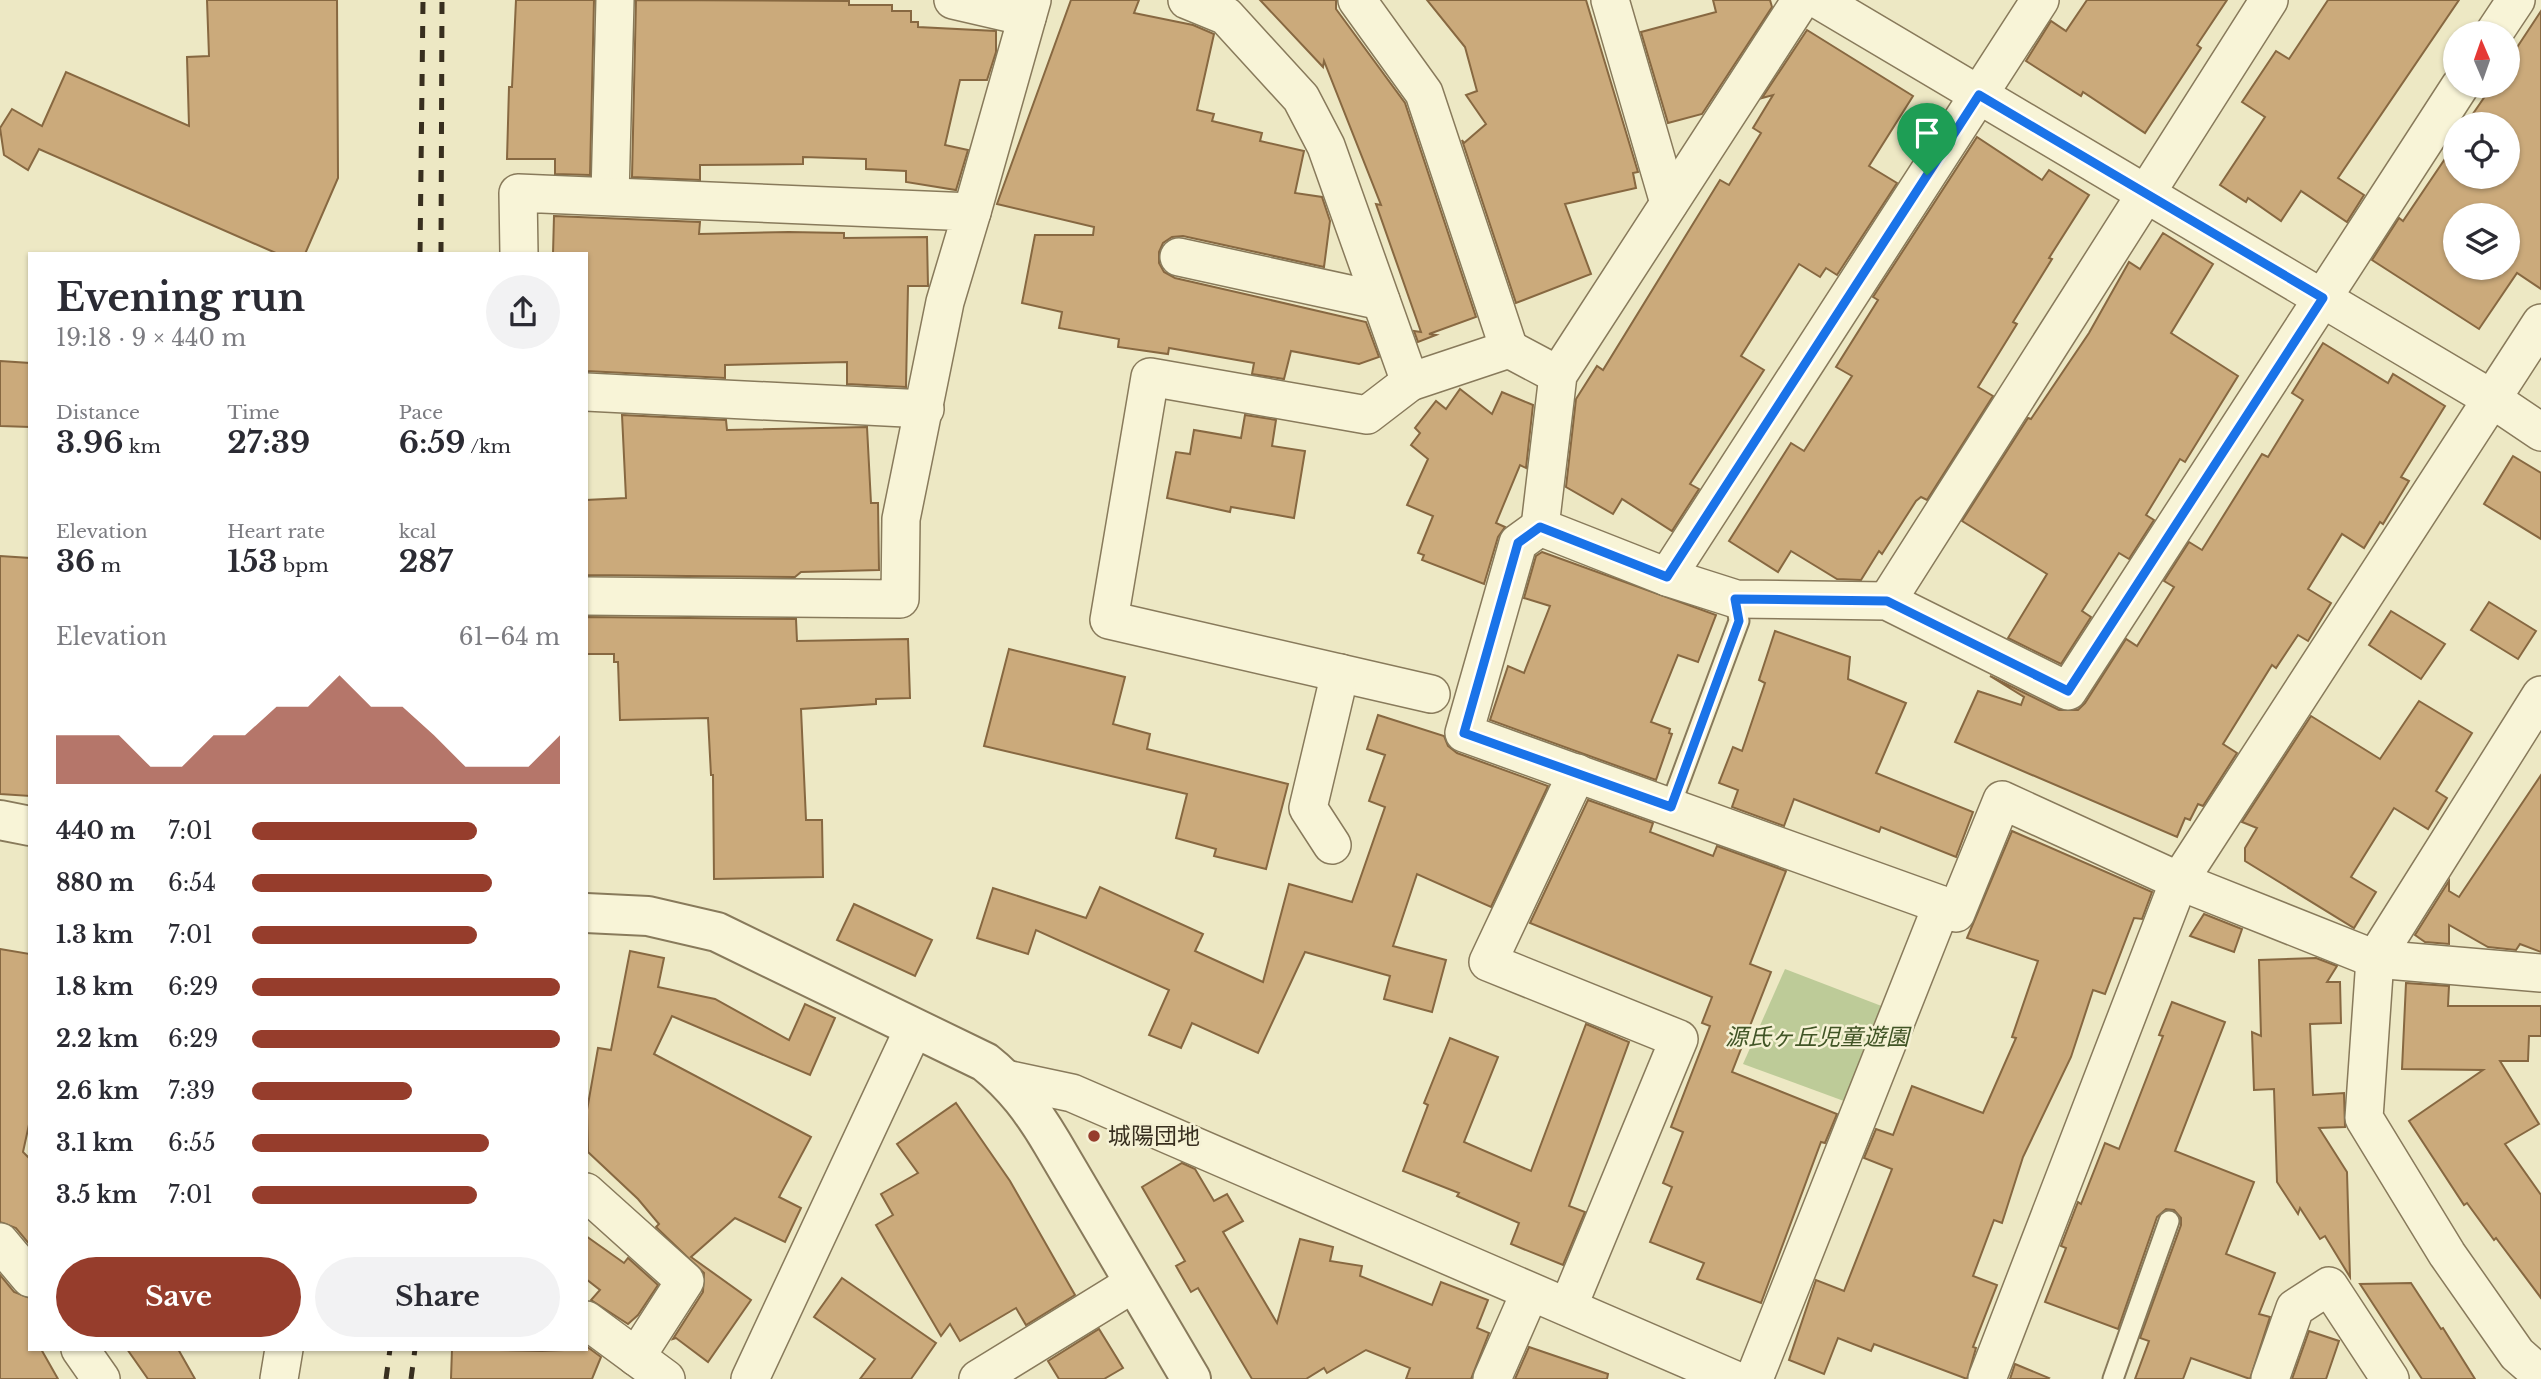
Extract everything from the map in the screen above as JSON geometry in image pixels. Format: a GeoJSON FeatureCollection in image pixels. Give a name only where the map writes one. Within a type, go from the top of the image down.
{"type":"FeatureCollection","features":[{"type":"Feature","properties":{"kind":"street"},"geometry":{"type":"LineString","coordinates":[[610,197],[615,0]]}},
{"type":"Feature","properties":{"kind":"street"},"geometry":{"type":"LineString","coordinates":[[588,596],[900,599],[901,519],[945,302],[1029,8],[953,0]]}},
{"type":"Feature","properties":{"kind":"street"},"geometry":{"type":"LineString","coordinates":[[1187,0],[1226,16],[1301,98],[1326,146],[1410,382]]}},
{"type":"Feature","properties":{"kind":"street"},"geometry":{"type":"LineString","coordinates":[[1357,0],[1424,93],[1509,349],[1558,375]]}},
{"type":"Feature","properties":{"kind":"street"},"geometry":{"type":"LineString","coordinates":[[1610,0],[1669,203]]}},
{"type":"Feature","properties":{"kind":"street"},"geometry":{"type":"LineString","coordinates":[[1801,0],[1558,375],[1540,527],[1518,543],[1464,733],[1942,905],[1956,913],[2002,800],[2179,881],[2375,959],[2541,973]]}},
{"type":"Feature","properties":{"kind":"street"},"geometry":{"type":"LineString","coordinates":[[1819,0],[2492,399],[2541,432]]}},
{"type":"Feature","properties":{"kind":"street"},"geometry":{"type":"LineString","coordinates":[[1667,577],[2040,0]]}},
{"type":"Feature","properties":{"kind":"street"},"geometry":{"type":"LineString","coordinates":[[1887,601],[2269,0]]}},
{"type":"Feature","properties":{"kind":"street"},"geometry":{"type":"LineString","coordinates":[[2502,21],[2516,0]]}},
{"type":"Feature","properties":{"kind":"street"},"geometry":{"type":"LineString","coordinates":[[1540,527],[1667,577],[1735,599],[1887,601],[2068,691],[2452,98]]}},
{"type":"Feature","properties":{"kind":"street"},"geometry":{"type":"LineString","coordinates":[[519,252],[518,192],[972,212]]}},
{"type":"Feature","properties":{"kind":"street"},"geometry":{"type":"LineString","coordinates":[[1179,257],[1381,300]]}},
{"type":"Feature","properties":{"kind":"street"},"geometry":{"type":"LineString","coordinates":[[1987,1379],[2179,881],[2541,323]]}},
{"type":"Feature","properties":{"kind":"street"},"geometry":{"type":"LineString","coordinates":[[1431,694],[1109,620],[1150,377],[1367,415],[1410,382],[1509,349]]}},
{"type":"Feature","properties":{"kind":"street"},"geometry":{"type":"LineString","coordinates":[[588,392],[925,409]]}},
{"type":"Feature","properties":{"kind":"street"},"geometry":{"type":"LineString","coordinates":[[1332,845],[1308,808],[1340,673]]}},
{"type":"Feature","properties":{"kind":"street"},"geometry":{"type":"LineString","coordinates":[[2541,695],[2375,959],[2364,1118],[2447,1254],[2516,1354],[2541,1375]]}},
{"type":"Feature","properties":{"kind":"street"},"geometry":{"type":"LineString","coordinates":[[1568,1307],[1679,1039],[1488,962],[1577,773]]}},
{"type":"Feature","properties":{"kind":"street"},"geometry":{"type":"LineString","coordinates":[[0,820],[28,826]]}},
{"type":"Feature","properties":{"kind":"street"},"geometry":{"type":"LineString","coordinates":[[1754,1379],[1942,905]]}},
{"type":"Feature","properties":{"kind":"street"},"geometry":{"type":"LineString","coordinates":[[588,913],[648,916],[717,932],[985,1062],[1006,1079],[1035,1115],[1191,1379]]}},
{"type":"Feature","properties":{"kind":"street"},"geometry":{"type":"LineString","coordinates":[[747,1376],[914,1028]]}},
{"type":"Feature","properties":{"kind":"street"},"geometry":{"type":"LineString","coordinates":[[1006,1079],[1072,1093],[1733,1379]]}},
{"type":"Feature","properties":{"kind":"street"},"geometry":{"type":"LineString","coordinates":[[588,1194],[685,1281],[636,1357]]}},
{"type":"Feature","properties":{"kind":"street"},"geometry":{"type":"LineString","coordinates":[[0,1242],[28,1276]]}},
{"type":"Feature","properties":{"kind":"street"},"geometry":{"type":"LineString","coordinates":[[978,1379],[1134,1283]]}},
{"type":"Feature","properties":{"kind":"street"},"geometry":{"type":"LineString","coordinates":[[2270,1379],[2295,1308],[2329,1286],[2390,1379]]}},
{"type":"Feature","properties":{"kind":"street"},"geometry":{"type":"LineString","coordinates":[[1492,1379],[1530,1292]]}},
{"type":"Feature","properties":{"kind":"street"},"geometry":{"type":"LineString","coordinates":[[588,1321],[666,1379]]}},
{"type":"Feature","properties":{"kind":"street"},"geometry":{"type":"LineString","coordinates":[[81,1351],[101,1379]]}},
{"type":"Feature","properties":{"kind":"street"},"geometry":{"type":"LineString","coordinates":[[279,1379],[284,1351]]}},
{"type":"Feature","properties":{"kind":"lane"},"geometry":{"type":"LineString","coordinates":[[1671,807],[1739,621],[1735,599]]}},
{"type":"Feature","properties":{"kind":"lane"},"geometry":{"type":"LineString","coordinates":[[2113,1379],[2169,1221]]}},
{"type":"Feature","properties":{"kind":"green space","name":"源氏ヶ丘児童遊園"},"geometry":{"type":"Polygon","coordinates":[[[1785,969],[1892,1010],[1852,1104],[1743,1064],[1785,969]]]}},
{"type":"Feature","properties":{"kind":"building"},"geometry":{"type":"Polygon","coordinates":[[[207,0],[337,0],[338,178],[306,252],[273,252],[39,149],[28,170],[4,155],[0,128],[12,109],[42,126],[66,72],[189,126],[187,57],[209,56],[207,0]]]}},
{"type":"Feature","properties":{"kind":"building"},"geometry":{"type":"Polygon","coordinates":[[[516,0],[594,0],[590,175],[555,174],[555,159],[507,159],[516,0]]]}},
{"type":"Feature","properties":{"kind":"building"},"geometry":{"type":"Polygon","coordinates":[[[636,0],[849,1],[849,5],[892,5],[892,11],[911,11],[911,22],[918,22],[918,27],[996,31],[996,52],[987,80],[960,80],[945,145],[968,150],[956,190],[906,182],[906,171],[866,169],[866,159],[803,157],[803,164],[700,165],[700,180],[632,177],[636,0]]]}},
{"type":"Feature","properties":{"kind":"building"},"geometry":{"type":"Polygon","coordinates":[[[1071,0],[1139,0],[1134,13],[1193,25],[1214,34],[1197,110],[1214,114],[1212,121],[1262,133],[1260,141],[1304,151],[1295,193],[1322,197],[1330,221],[1324,267],[1183,236],[1172,237],[1163,243],[1159,252],[1159,263],[1164,272],[1175,278],[1366,322],[1379,357],[1359,364],[1291,351],[1284,379],[1252,374],[1254,363],[1169,348],[1168,354],[1118,347],[1119,339],[1059,328],[1062,312],[1022,303],[1035,235],[1093,235],[1094,227],[997,204],[1071,0]]]}},
{"type":"Feature","properties":{"kind":"building"},"geometry":{"type":"Polygon","coordinates":[[[1260,0],[1336,0],[1336,9],[1405,103],[1476,317],[1429,334],[1436,335],[1418,342],[1414,331],[1421,332],[1376,204],[1381,205],[1324,61],[1323,67],[1260,0]]]}},
{"type":"Feature","properties":{"kind":"building"},"geometry":{"type":"Polygon","coordinates":[[[1427,0],[1586,0],[1638,172],[1633,173],[1636,188],[1565,204],[1591,274],[1516,303],[1462,140],[1464,143],[1486,124],[1466,95],[1477,91],[1465,47],[1427,0]]]}},
{"type":"Feature","properties":{"kind":"building"},"geometry":{"type":"Polygon","coordinates":[[[1713,0],[1770,0],[1772,7],[1702,114],[1668,123],[1641,32],[1716,12],[1713,0]]]}},
{"type":"Feature","properties":{"kind":"building"},"geometry":{"type":"Polygon","coordinates":[[[2087,0],[2227,0],[2197,45],[2201,48],[2145,133],[2083,92],[2081,96],[2026,61],[2051,21],[2066,31],[2087,0]]]}},
{"type":"Feature","properties":{"kind":"building"},"geometry":{"type":"Polygon","coordinates":[[[2328,0],[2459,0],[2338,178],[2364,195],[2347,222],[2301,191],[2281,221],[2248,198],[2246,202],[2220,185],[2265,117],[2242,102],[2276,51],[2289,59],[2328,0]]]}},
{"type":"Feature","properties":{"kind":"building"},"geometry":{"type":"Polygon","coordinates":[[[2541,11],[2541,289],[2520,275],[2520,203],[2443,203],[2443,280],[2512,280],[2479,329],[2372,260],[2399,218],[2403,221],[2443,162],[2443,189],[2520,189],[2520,112],[2474,112],[2484,98],[2520,98],[2520,43],[2541,11]]]}},
{"type":"Feature","properties":{"kind":"building"},"geometry":{"type":"Polygon","coordinates":[[[1807,30],[1913,96],[1869,166],[1897,183],[1837,275],[1826,268],[1820,277],[1799,264],[1741,356],[1764,370],[1690,484],[1699,489],[1672,531],[1622,499],[1613,514],[1566,487],[1576,399],[1597,366],[1603,370],[1720,180],[1729,185],[1761,133],[1753,128],[1773,95],[1762,98],[1807,30]]]}},
{"type":"Feature","properties":{"kind":"building"},"geometry":{"type":"Polygon","coordinates":[[[1977,137],[2042,180],[2049,170],[2089,195],[2049,258],[2052,259],[2013,322],[2017,324],[1978,387],[1993,396],[1927,500],[1921,497],[1916,501],[1882,554],[1879,551],[1861,580],[1837,579],[1791,551],[1778,572],[1729,541],[1791,443],[1804,451],[1852,376],[1836,367],[1878,300],[1873,297],[1977,137]]]}},
{"type":"Feature","properties":{"kind":"building"},"geometry":{"type":"Polygon","coordinates":[[[554,216],[700,222],[699,234],[789,232],[844,233],[844,238],[927,237],[928,286],[908,286],[906,387],[847,384],[847,362],[725,365],[725,378],[588,371],[588,252],[553,252],[554,216]]]}},
{"type":"Feature","properties":{"kind":"building"},"geometry":{"type":"Polygon","coordinates":[[[2163,233],[2213,264],[2171,333],[2238,376],[2185,462],[2180,459],[2146,515],[2154,520],[2129,559],[2119,553],[2082,611],[2091,617],[2061,664],[2008,638],[2047,574],[1962,521],[2028,418],[2031,419],[2089,333],[2129,262],[2140,269],[2163,233]]]}},
{"type":"Feature","properties":{"kind":"building"},"geometry":{"type":"Polygon","coordinates":[[[2323,343],[2388,383],[2393,374],[2445,406],[2401,477],[2409,481],[2383,524],[2380,522],[2364,548],[2342,534],[2308,589],[2331,603],[2308,641],[2298,635],[2276,668],[2272,665],[2223,744],[2237,753],[2203,806],[2198,804],[2190,820],[2185,818],[2177,837],[1955,742],[1978,691],[2021,705],[2024,697],[1990,676],[2059,710],[2078,710],[2085,703],[2126,639],[2137,646],[2174,587],[2164,581],[2189,542],[2202,550],[2262,454],[2268,457],[2303,400],[2292,393],[2323,343]]]}},
{"type":"Feature","properties":{"kind":"building"},"geometry":{"type":"Polygon","coordinates":[[[0,361],[28,363],[28,427],[0,426],[0,361]]]}},
{"type":"Feature","properties":{"kind":"building"},"geometry":{"type":"Polygon","coordinates":[[[1460,389],[1492,414],[1502,392],[1533,405],[1526,468],[1520,465],[1496,523],[1505,527],[1498,537],[1484,584],[1422,560],[1424,555],[1418,553],[1433,516],[1407,505],[1428,459],[1411,445],[1420,433],[1415,428],[1436,401],[1446,409],[1460,389]]]}},
{"type":"Feature","properties":{"kind":"building"},"geometry":{"type":"Polygon","coordinates":[[[622,415],[726,420],[727,430],[867,427],[871,503],[878,503],[879,570],[801,572],[795,577],[588,575],[588,500],[626,498],[622,415]]]}},
{"type":"Feature","properties":{"kind":"building"},"geometry":{"type":"Polygon","coordinates":[[[1245,415],[1276,420],[1272,446],[1305,451],[1294,518],[1231,507],[1230,512],[1167,498],[1176,452],[1190,454],[1194,430],[1241,438],[1245,415]]]}},
{"type":"Feature","properties":{"kind":"building"},"geometry":{"type":"Polygon","coordinates":[[[2513,456],[2541,473],[2541,539],[2484,504],[2513,456]]]}},
{"type":"Feature","properties":{"kind":"building"},"geometry":{"type":"Polygon","coordinates":[[[1542,552],[1716,615],[1698,662],[1678,655],[1651,722],[1670,729],[1669,733],[1672,734],[1656,780],[1490,720],[1508,666],[1524,673],[1550,606],[1524,598],[1536,556],[1542,552]]]}},
{"type":"Feature","properties":{"kind":"building"},"geometry":{"type":"Polygon","coordinates":[[[0,556],[28,558],[28,796],[0,794],[0,556]]]}},
{"type":"Feature","properties":{"kind":"building"},"geometry":{"type":"Polygon","coordinates":[[[2489,602],[2536,631],[2518,659],[2471,630],[2489,602]]]}},
{"type":"Feature","properties":{"kind":"building"},"geometry":{"type":"Polygon","coordinates":[[[2391,611],[2445,644],[2421,679],[2369,645],[2391,611]]]}},
{"type":"Feature","properties":{"kind":"building"},"geometry":{"type":"Polygon","coordinates":[[[588,617],[796,619],[797,641],[908,639],[910,698],[876,699],[876,704],[801,709],[806,820],[822,820],[823,877],[714,879],[713,775],[708,718],[620,720],[618,662],[614,662],[614,654],[588,654],[588,617]]]}},
{"type":"Feature","properties":{"kind":"building"},"geometry":{"type":"Polygon","coordinates":[[[1775,631],[1850,657],[1848,679],[1906,703],[1876,773],[1973,812],[1956,857],[1881,827],[1879,832],[1794,799],[1784,826],[1732,807],[1738,790],[1719,783],[1733,747],[1742,751],[1765,683],[1759,680],[1775,631]]]}},
{"type":"Feature","properties":{"kind":"building"},"geometry":{"type":"Polygon","coordinates":[[[1009,649],[1125,677],[1113,724],[1150,734],[1147,749],[1288,784],[1266,869],[1214,856],[1216,849],[1176,838],[1187,794],[984,746],[1009,649]]]}},
{"type":"Feature","properties":{"kind":"building"},"geometry":{"type":"Polygon","coordinates":[[[2419,701],[2472,733],[2436,791],[2447,798],[2428,829],[2394,808],[2351,877],[2376,892],[2354,928],[2245,861],[2245,848],[2257,828],[2242,822],[2311,716],[2380,759],[2419,701]]]}},
{"type":"Feature","properties":{"kind":"building"},"geometry":{"type":"Polygon","coordinates":[[[1378,715],[1444,736],[1448,746],[1457,753],[1548,786],[1491,907],[1417,874],[1393,946],[1446,960],[1432,1012],[1384,999],[1390,976],[1305,952],[1258,1053],[1192,1023],[1181,1048],[1149,1035],[1169,990],[1036,930],[1028,954],[977,938],[993,888],[1086,918],[1100,887],[1203,934],[1195,951],[1263,982],[1289,884],[1352,902],[1385,807],[1369,801],[1385,755],[1367,749],[1378,715]]]}},
{"type":"Feature","properties":{"kind":"building"},"geometry":{"type":"Polygon","coordinates":[[[2541,775],[2541,952],[2520,944],[2516,950],[2488,947],[2449,925],[2449,944],[2425,942],[2415,935],[2449,881],[2449,891],[2459,897],[2541,775]]]}},
{"type":"Feature","properties":{"kind":"building"},"geometry":{"type":"Polygon","coordinates":[[[1588,800],[1653,823],[1650,832],[1713,856],[1717,846],[1786,871],[1750,964],[1771,972],[1732,1072],[1837,1114],[1825,1143],[1821,1142],[1761,1303],[1697,1279],[1704,1263],[1650,1242],[1672,1187],[1663,1183],[1683,1132],[1671,1127],[1710,1026],[1702,1023],[1712,997],[1530,923],[1588,800]]]}},
{"type":"Feature","properties":{"kind":"building"},"geometry":{"type":"Polygon","coordinates":[[[2012,831],[2152,892],[2142,919],[2134,918],[2105,994],[2093,990],[2071,1057],[2023,1157],[2002,1223],[1994,1220],[1973,1276],[1997,1285],[1973,1347],[1976,1348],[1967,1379],[1874,1344],[1871,1351],[1838,1338],[1824,1374],[1789,1360],[1816,1280],[1844,1291],[1892,1169],[1864,1158],[1876,1129],[1893,1135],[1912,1086],[1983,1113],[2016,1038],[2012,1037],[2038,961],[1967,938],[2012,831]]]}},
{"type":"Feature","properties":{"kind":"building"},"geometry":{"type":"Polygon","coordinates":[[[854,904],[932,940],[915,976],[837,940],[854,904]]]}},
{"type":"Feature","properties":{"kind":"building"},"geometry":{"type":"Polygon","coordinates":[[[2204,914],[2242,929],[2234,952],[2190,936],[2204,914]]]}},
{"type":"Feature","properties":{"kind":"building"},"geometry":{"type":"Polygon","coordinates":[[[0,949],[28,954],[28,1129],[23,1152],[28,1157],[28,1243],[16,1228],[0,1222],[0,949]]]}},
{"type":"Feature","properties":{"kind":"building"},"geometry":{"type":"Polygon","coordinates":[[[630,951],[664,958],[658,987],[715,999],[789,1040],[805,1004],[835,1018],[810,1075],[672,1016],[654,1054],[811,1137],[779,1197],[801,1208],[785,1242],[735,1218],[691,1257],[751,1300],[708,1362],[676,1338],[673,1339],[703,1292],[704,1273],[656,1227],[659,1224],[638,1199],[588,1152],[588,1104],[598,1048],[611,1050],[630,951]]]}},
{"type":"Feature","properties":{"kind":"building"},"geometry":{"type":"Polygon","coordinates":[[[2316,958],[2337,966],[2327,982],[2340,982],[2341,1023],[2310,1024],[2313,1095],[2344,1093],[2345,1127],[2319,1128],[2347,1172],[2350,1277],[2325,1236],[2320,1239],[2300,1208],[2298,1214],[2277,1182],[2274,1089],[2254,1090],[2252,1032],[2261,1036],[2259,960],[2316,958]]]}},
{"type":"Feature","properties":{"kind":"building"},"geometry":{"type":"Polygon","coordinates":[[[2406,983],[2449,986],[2448,1006],[2541,1006],[2541,1036],[2529,1036],[2528,1061],[2500,1061],[2539,1124],[2505,1144],[2541,1195],[2541,1298],[2496,1238],[2494,1240],[2467,1203],[2464,1205],[2409,1121],[2483,1070],[2402,1069],[2406,983]]]}},
{"type":"Feature","properties":{"kind":"building"},"geometry":{"type":"Polygon","coordinates":[[[2172,1002],[2225,1022],[2175,1151],[2254,1182],[2226,1254],[2275,1273],[2259,1314],[2270,1317],[2250,1379],[2191,1358],[2183,1379],[2135,1379],[2149,1341],[2140,1338],[2181,1225],[2181,1218],[2174,1210],[2166,1209],[2157,1217],[2118,1329],[2045,1302],[2066,1248],[2061,1246],[2078,1202],[2081,1204],[2105,1143],[2119,1149],[2163,1036],[2159,1035],[2172,1002]]]}},
{"type":"Feature","properties":{"kind":"building"},"geometry":{"type":"Polygon","coordinates":[[[1586,1024],[1629,1042],[1569,1206],[1585,1212],[1563,1265],[1511,1244],[1519,1223],[1457,1196],[1459,1193],[1403,1171],[1428,1105],[1424,1103],[1450,1038],[1498,1057],[1464,1142],[1531,1171],[1586,1024]]]}},
{"type":"Feature","properties":{"kind":"building"},"geometry":{"type":"Polygon","coordinates":[[[956,1103],[1010,1181],[1075,1295],[1026,1325],[1016,1308],[960,1341],[950,1324],[941,1336],[876,1225],[893,1215],[881,1194],[918,1173],[897,1144],[956,1103]]]}},
{"type":"Feature","properties":{"kind":"building"},"geometry":{"type":"Polygon","coordinates":[[[1182,1163],[1195,1169],[1214,1201],[1227,1194],[1243,1221],[1223,1232],[1277,1323],[1300,1239],[1333,1247],[1330,1261],[1362,1266],[1360,1276],[1432,1305],[1441,1282],[1488,1300],[1477,1328],[1489,1333],[1471,1379],[1406,1379],[1410,1368],[1366,1350],[1327,1373],[1324,1368],[1306,1379],[1252,1379],[1198,1288],[1191,1292],[1176,1266],[1185,1261],[1142,1187],[1182,1163]]]}},
{"type":"Feature","properties":{"kind":"building"},"geometry":{"type":"Polygon","coordinates":[[[588,1237],[624,1263],[628,1258],[658,1285],[638,1315],[628,1324],[591,1300],[600,1290],[588,1281],[588,1237]]]}},
{"type":"Feature","properties":{"kind":"building"},"geometry":{"type":"Polygon","coordinates":[[[0,1275],[14,1292],[28,1297],[28,1351],[42,1351],[58,1379],[0,1379],[0,1275]]]}},
{"type":"Feature","properties":{"kind":"building"},"geometry":{"type":"Polygon","coordinates":[[[842,1278],[936,1343],[911,1379],[860,1379],[875,1359],[814,1317],[842,1278]]]}},
{"type":"Feature","properties":{"kind":"building"},"geometry":{"type":"Polygon","coordinates":[[[2411,1283],[2475,1379],[2422,1379],[2360,1284],[2411,1283]]]}},
{"type":"Feature","properties":{"kind":"building"},"geometry":{"type":"Polygon","coordinates":[[[1099,1329],[1123,1368],[1104,1379],[1059,1379],[1048,1361],[1099,1329]]]}},
{"type":"Feature","properties":{"kind":"building"},"geometry":{"type":"Polygon","coordinates":[[[2309,1331],[2339,1341],[2326,1379],[2292,1379],[2309,1331]]]}},
{"type":"Feature","properties":{"kind":"building"},"geometry":{"type":"Polygon","coordinates":[[[588,1347],[601,1357],[592,1379],[451,1379],[452,1351],[588,1351],[588,1347]]]}},
{"type":"Feature","properties":{"kind":"building"},"geometry":{"type":"Polygon","coordinates":[[[1529,1347],[1608,1374],[1607,1379],[1515,1379],[1529,1347]]]}},
{"type":"Feature","properties":{"kind":"building"},"geometry":{"type":"Polygon","coordinates":[[[128,1351],[179,1351],[195,1379],[148,1379],[128,1351]]]}},
{"type":"Feature","properties":{"kind":"building"},"geometry":{"type":"Polygon","coordinates":[[[2015,1364],[2049,1378],[2010,1379],[2015,1364]]]}},
{"type":"Feature","properties":{"kind":"railway"},"geometry":{"type":"LineString","coordinates":[[420,252],[423,0]]}},
{"type":"Feature","properties":{"kind":"railway"},"geometry":{"type":"LineString","coordinates":[[441,252],[442,0]]}},
{"type":"Feature","properties":{"kind":"railway"},"geometry":{"type":"LineString","coordinates":[[386,1379],[390,1351]]}},
{"type":"Feature","properties":{"kind":"railway"},"geometry":{"type":"LineString","coordinates":[[411,1379],[415,1351]]}},
{"type":"Feature","properties":{"kind":"place","name":"城陽団地"},"geometry":{"type":"Point","coordinates":[1094,1136]}},
{"type":"Feature","properties":{"kind":"route"},"geometry":{"type":"LineString","coordinates":[[1979,95],[2323,298],[2068,691],[1887,601],[1735,599],[1739,621],[1671,807],[1464,733],[1518,543],[1540,527],[1667,577],[1927,175],[1979,95]]}}]}
